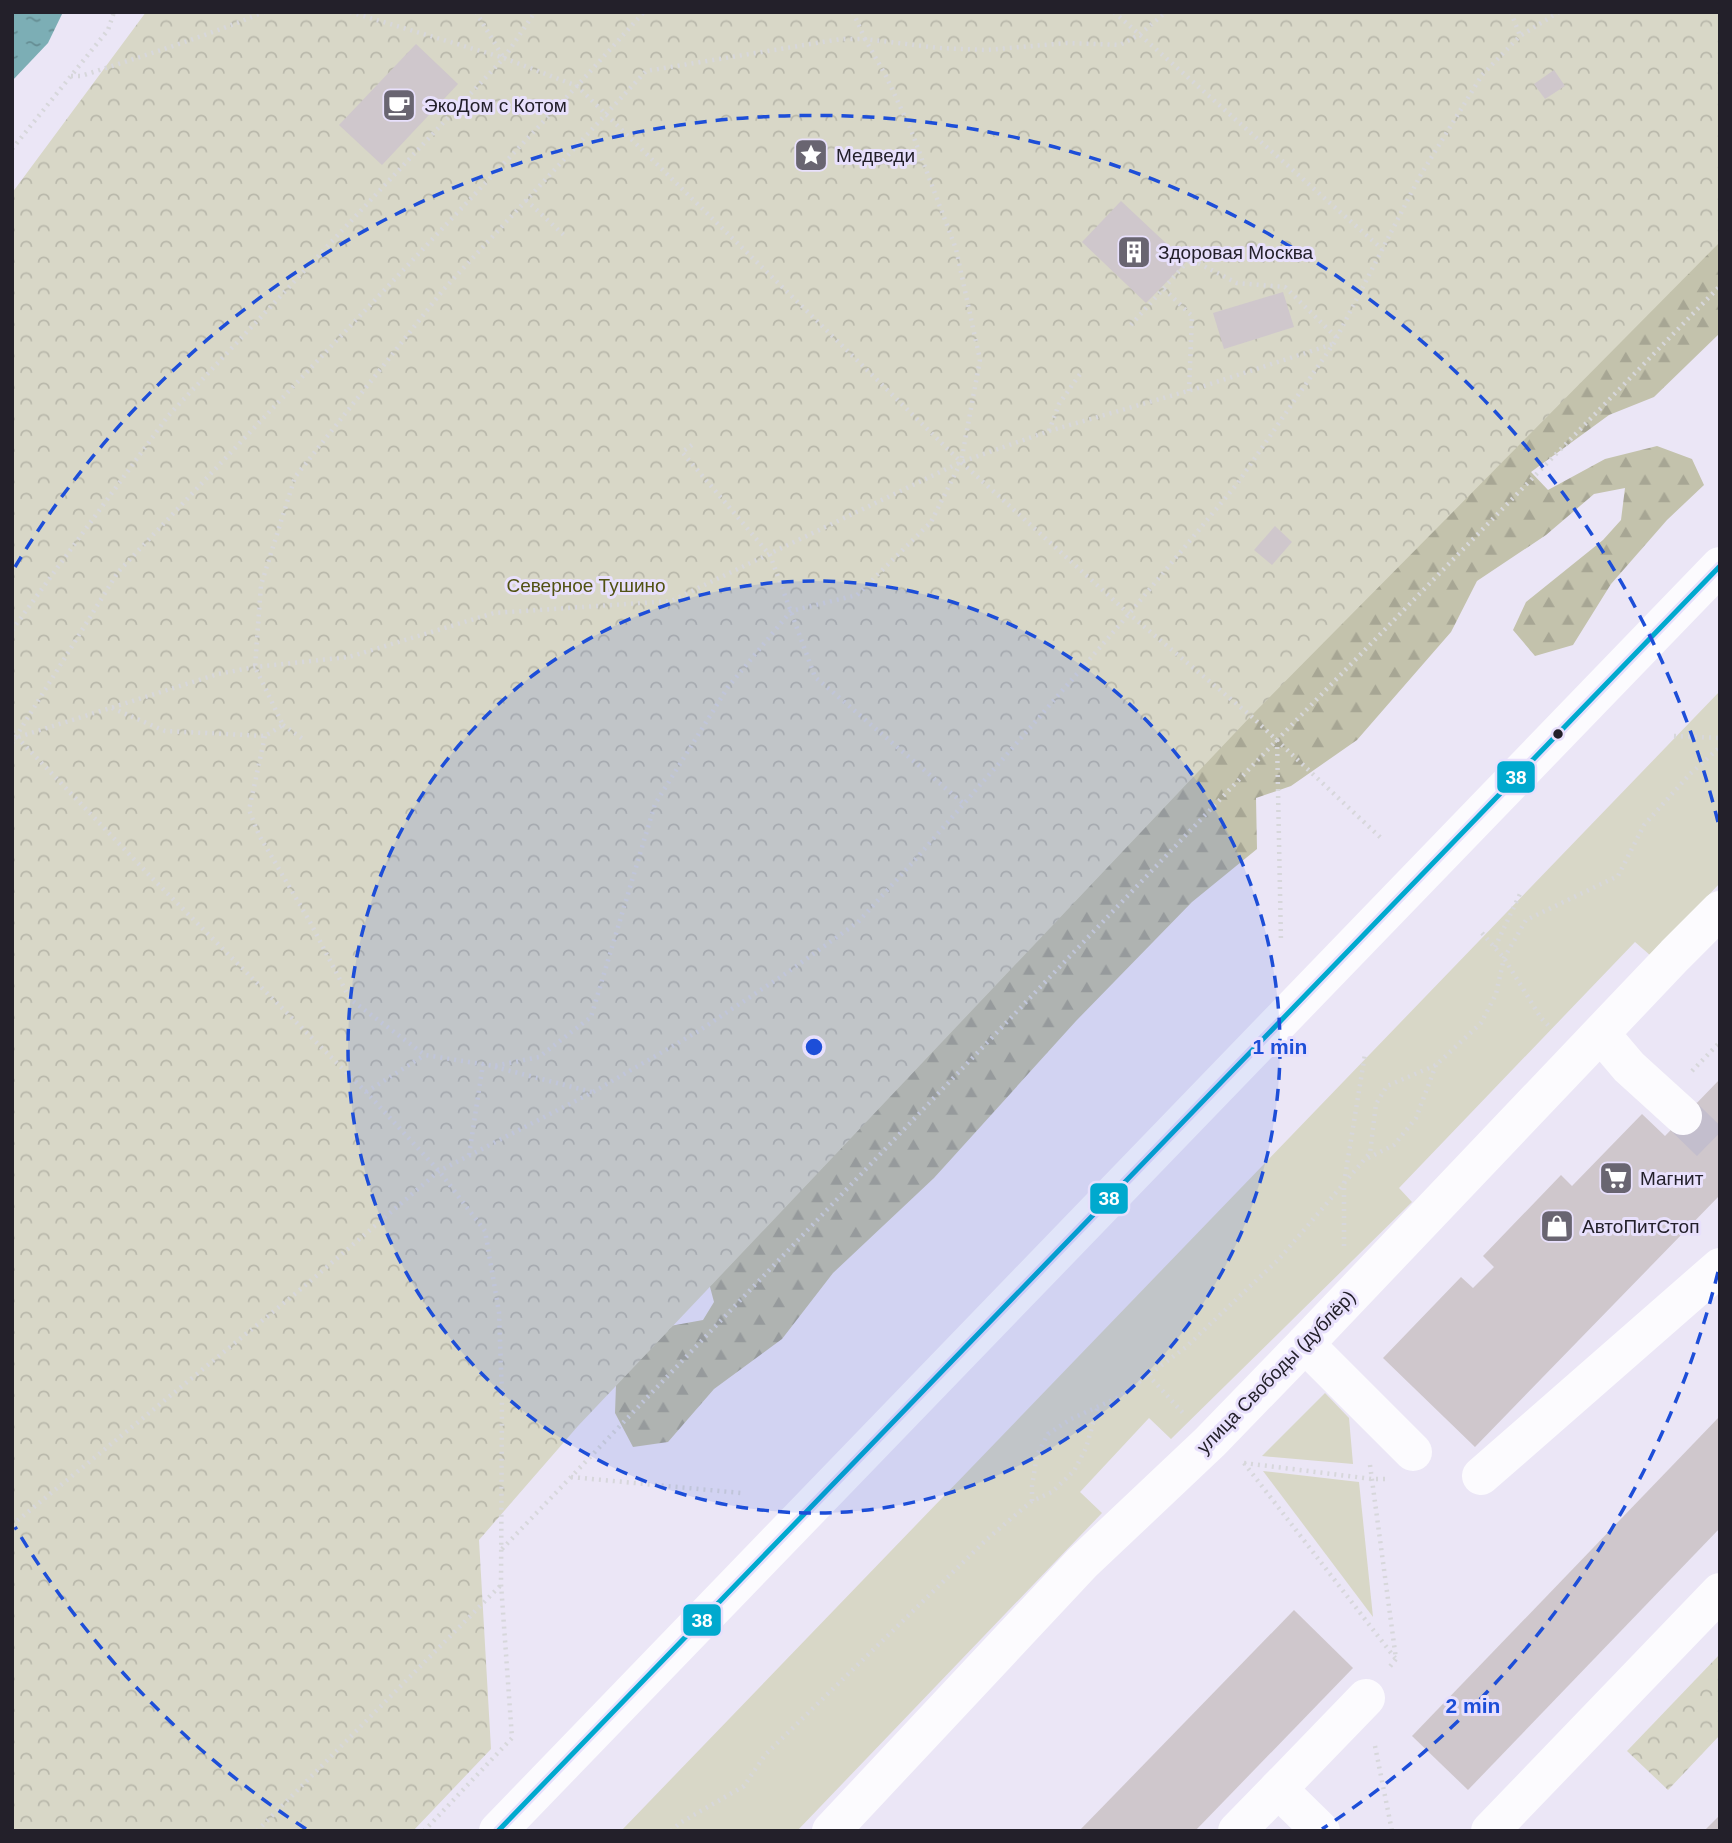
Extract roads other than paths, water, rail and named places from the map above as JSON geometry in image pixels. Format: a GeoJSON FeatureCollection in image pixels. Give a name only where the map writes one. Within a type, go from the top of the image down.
{"type":"FeatureCollection","features":[{"type":"Feature","properties":{"kind":"main road"},"geometry":{"type":"LineString","coordinates":[[498,1831],[1720,566]]}},
{"type":"Feature","properties":{"kind":"main road","name":"улица Свободы (дублёр)"},"geometry":{"type":"LineString","coordinates":[[831,1831],[1082,1563],[1210,1442],[1720,910]]}},
{"type":"Feature","properties":{"kind":"main road"},"geometry":{"type":"LineString","coordinates":[[1601,1034],[1629,1067],[1683,1116]]}},
{"type":"Feature","properties":{"kind":"main road"},"geometry":{"type":"LineString","coordinates":[[1482,1476],[1720,1268]]}},
{"type":"Feature","properties":{"kind":"main road"},"geometry":{"type":"LineString","coordinates":[[1305,1344],[1413,1452]]}},
{"type":"Feature","properties":{"kind":"main road"},"geometry":{"type":"LineString","coordinates":[[1490,1831],[1720,1592]]}},
{"type":"Feature","properties":{"kind":"main road"},"geometry":{"type":"LineString","coordinates":[[1237,1831],[1366,1698]]}},
{"type":"Feature","properties":{"kind":"main road"},"geometry":{"type":"LineString","coordinates":[[1278,1789],[1321,1831]]}},
{"type":"Feature","properties":{"kind":"water"},"geometry":{"type":"Polygon","coordinates":[[[12,12],[63,12],[48,43],[12,81],[12,12]]]}},
{"type":"Feature","properties":{"kind":"tunnel"},"geometry":{"type":"LineString","coordinates":[[1683,1116],[1720,1152]]}},
{"type":"Feature","properties":{"kind":"place","name":"ЭкоДом с Котом"},"geometry":{"type":"Point","coordinates":[399,105]}},
{"type":"Feature","properties":{"kind":"place","name":"Медведи"},"geometry":{"type":"Point","coordinates":[811,155]}},
{"type":"Feature","properties":{"kind":"place","name":"Здоровая Москва"},"geometry":{"type":"Point","coordinates":[1134,252]}},
{"type":"Feature","properties":{"kind":"place","name":"Магнит"},"geometry":{"type":"Point","coordinates":[1616,1178]}},
{"type":"Feature","properties":{"kind":"place","name":"АвтоПитСтоп"},"geometry":{"type":"Point","coordinates":[1557,1226]}},
{"type":"Feature","properties":{"kind":"park label","name":"Северное Тушино"},"geometry":{"type":"Point","coordinates":[586,585]}}]}
